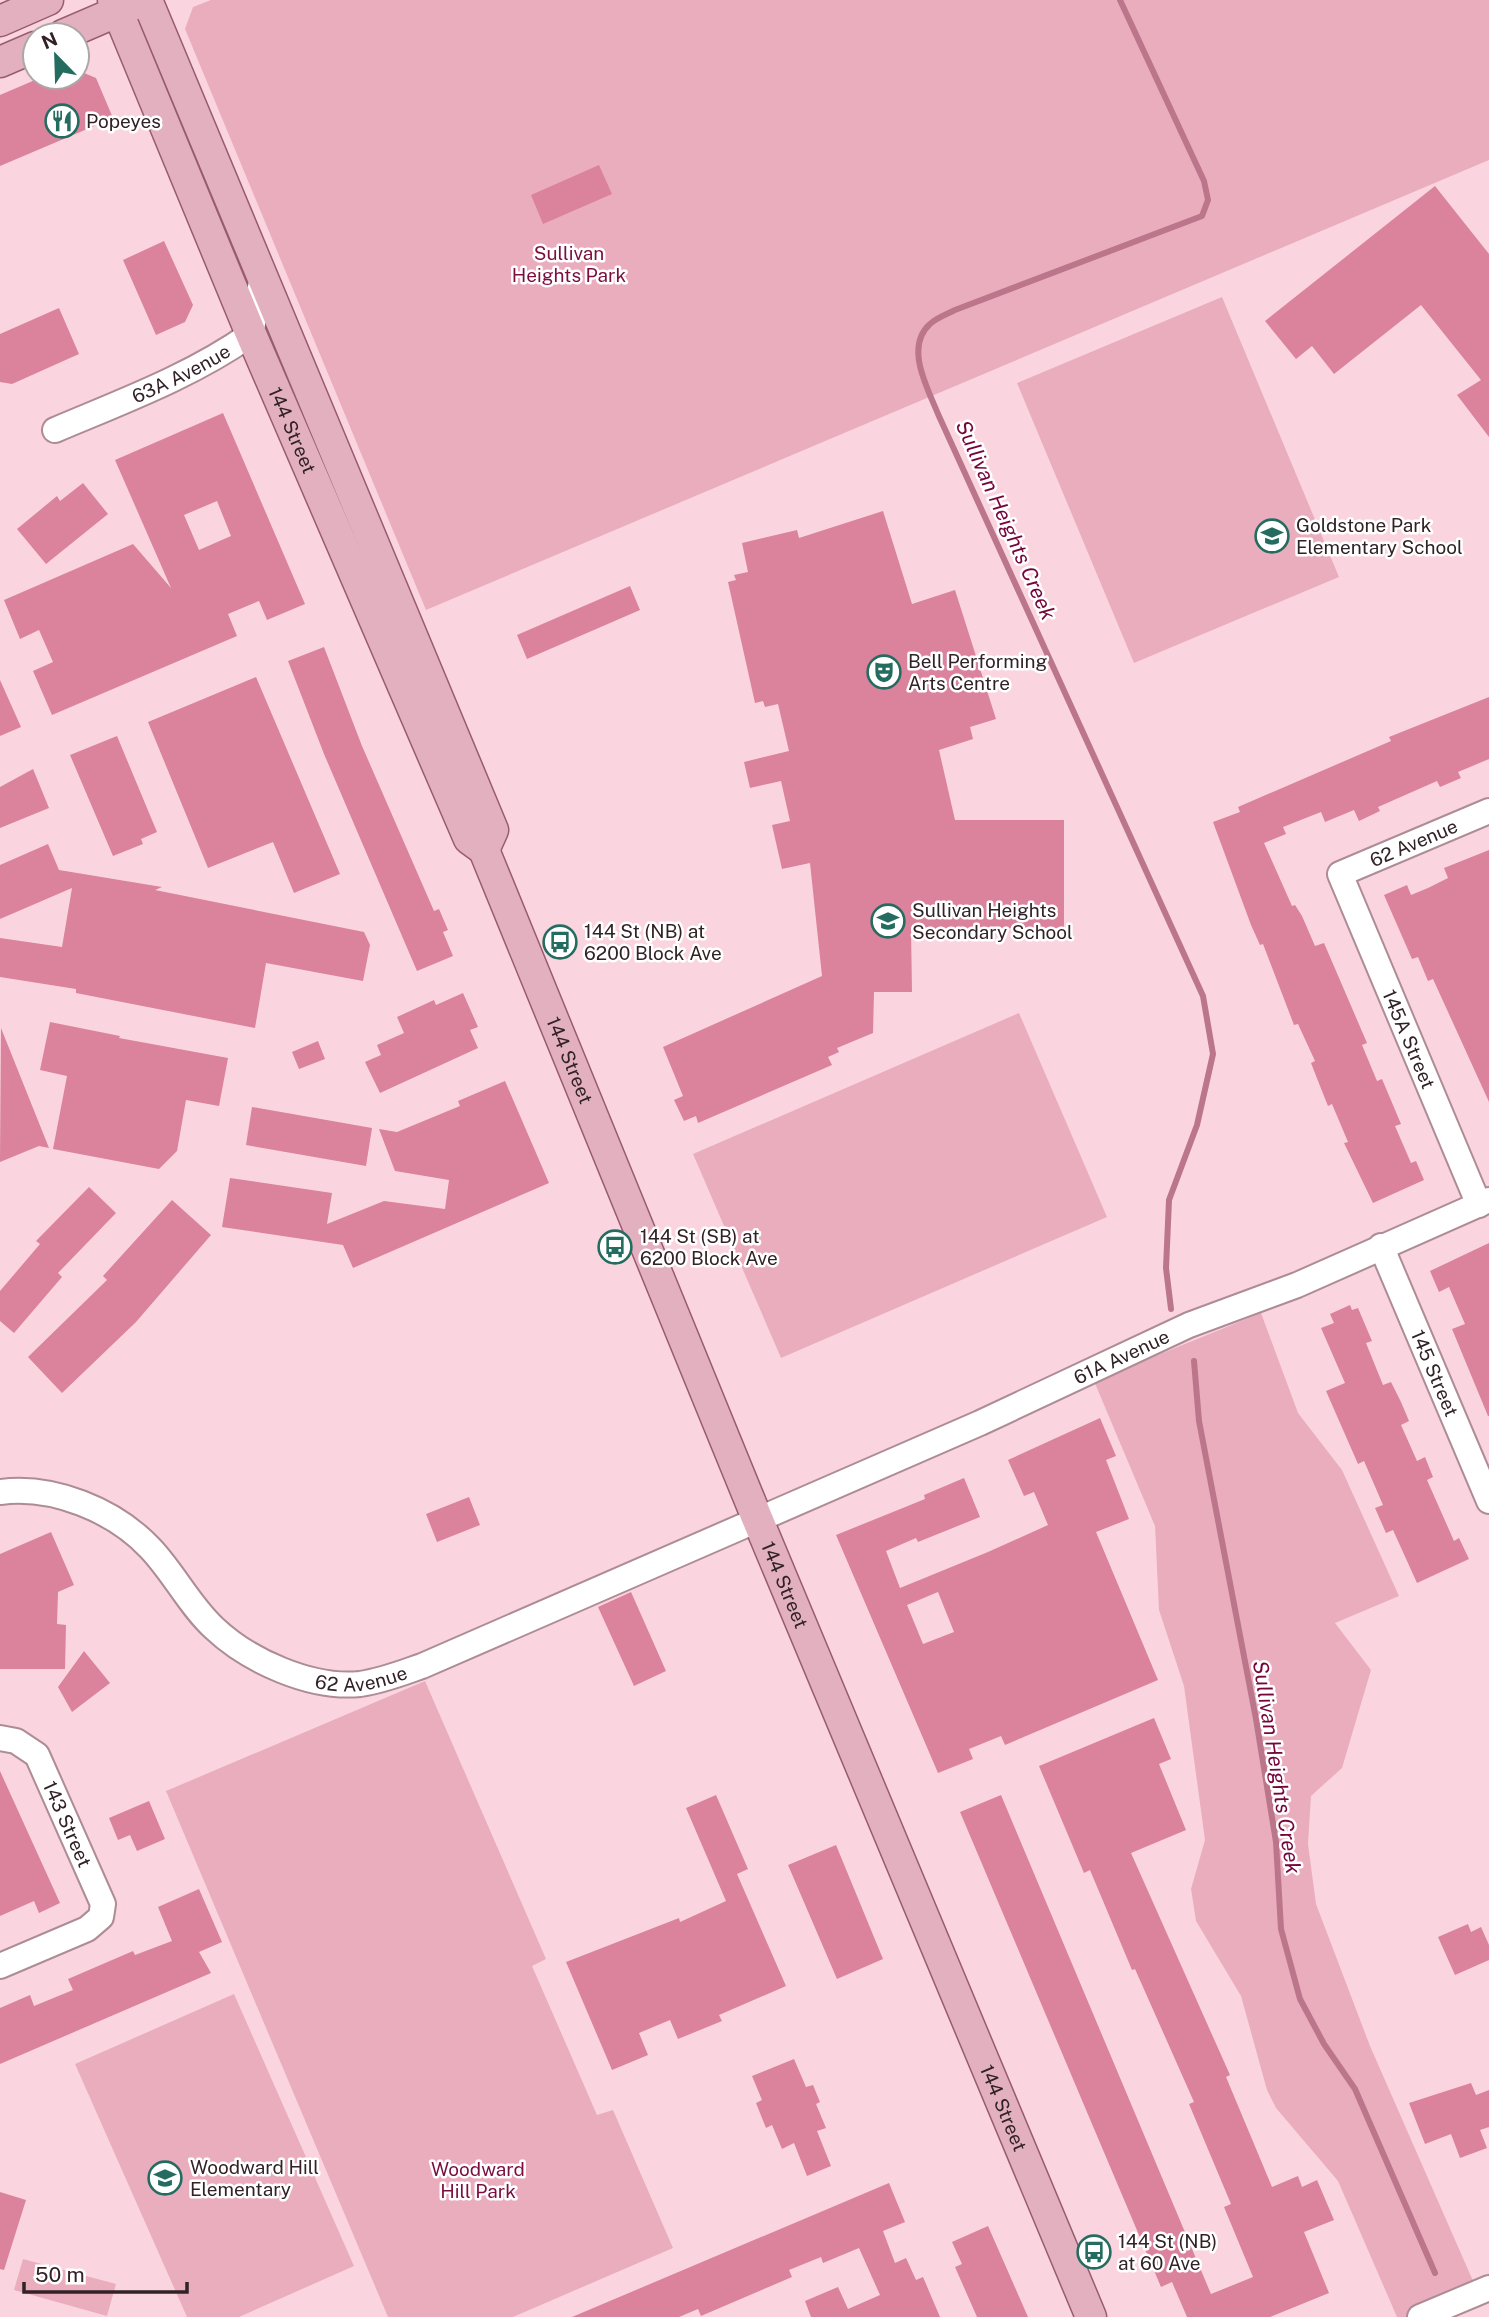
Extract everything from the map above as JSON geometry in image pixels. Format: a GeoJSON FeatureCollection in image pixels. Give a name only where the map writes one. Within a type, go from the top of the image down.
{"type":"FeatureCollection","features":[{"type":"Feature","properties":{"kind":"main road"},"geometry":{"type":"LineString","coordinates":[[0,21],[48,0]]}},
{"type":"Feature","properties":{"kind":"main road"},"geometry":{"type":"LineString","coordinates":[[88,21],[115,6],[146,0]]}},
{"type":"Feature","properties":{"kind":"main road","name":"144 Street"},"geometry":{"type":"LineString","coordinates":[[146,0],[493,831],[484,850]]}},
{"type":"Feature","properties":{"kind":"main road","name":"144 Street"},"geometry":{"type":"LineString","coordinates":[[115,6],[251,334],[469,839],[484,850],[757,1518],[1091,2317]]}},
{"type":"Feature","properties":{"kind":"main road"},"geometry":{"type":"LineString","coordinates":[[0,62],[21,53]]}},
{"type":"Feature","properties":{"kind":"street","name":"63A Avenue"},"geometry":{"type":"LineString","coordinates":[[55,430],[162,384],[228,350],[251,334],[262,277]]}},
{"type":"Feature","properties":{"kind":"street","name":"62 Avenue"},"geometry":{"type":"LineString","coordinates":[[1340,874],[1489,811]]}},
{"type":"Feature","properties":{"kind":"street","name":"145A Street"},"geometry":{"type":"LineString","coordinates":[[1340,874],[1484,1202]]}},
{"type":"Feature","properties":{"kind":"street","name":"61A Avenue"},"geometry":{"type":"LineString","coordinates":[[757,1518],[980,1423],[1189,1325],[1297,1285],[1484,1202]]}},
{"type":"Feature","properties":{"kind":"street","name":"145 Street"},"geometry":{"type":"LineString","coordinates":[[1381,1246],[1489,1501]]}},
{"type":"Feature","properties":{"kind":"street","name":"62 Avenue"},"geometry":{"type":"LineString","coordinates":[[0,1492],[39,1492],[62,1497],[116,1521],[149,1547],[214,1628],[246,1652],[325,1682],[359,1684],[390,1678],[422,1666],[757,1518]]}},
{"type":"Feature","properties":{"kind":"street","name":"143 Street"},"geometry":{"type":"LineString","coordinates":[[0,1966],[87,1929],[101,1917],[103,1904],[37,1755],[8,1739]]}},
{"type":"Feature","properties":{"kind":"street"},"geometry":{"type":"LineString","coordinates":[[1420,2317],[1489,2288]]}},
{"type":"Feature","properties":{"kind":"green space","name":"Sullivan Heights Park"},"geometry":{"type":"Polygon","coordinates":[[[211,0],[1489,0],[1489,160],[426,610],[185,29],[193,7],[211,0]]]}},
{"type":"Feature","properties":{"kind":"green space"},"geometry":{"type":"Polygon","coordinates":[[[1222,297],[1339,577],[1134,663],[1017,383],[1222,297]]]}},
{"type":"Feature","properties":{"kind":"green space"},"geometry":{"type":"Polygon","coordinates":[[[1019,1013],[1107,1217],[781,1358],[693,1154],[1019,1013]]]}},
{"type":"Feature","properties":{"kind":"green space"},"geometry":{"type":"Polygon","coordinates":[[[1261,1313],[1298,1413],[1342,1470],[1399,1596],[1335,1623],[1371,1670],[1342,1768],[1311,1796],[1308,1844],[1316,1904],[1370,2046],[1477,2290],[1408,2317],[1397,2317],[1338,2181],[1276,2108],[1267,2090],[1241,1996],[1196,1921],[1191,1889],[1205,1840],[1184,1686],[1159,1610],[1155,1526],[1094,1381],[1261,1313]]]}},
{"type":"Feature","properties":{"kind":"green space","name":"Woodward Hill Park"},"geometry":{"type":"Polygon","coordinates":[[[425,1681],[546,1959],[532,1966],[597,2115],[613,2110],[673,2248],[513,2317],[388,2317],[166,1791],[425,1681]]]}},
{"type":"Feature","properties":{"kind":"green space"},"geometry":{"type":"Polygon","coordinates":[[[234,1994],[354,2266],[239,2317],[187,2317],[75,2064],[234,1994]]]}},
{"type":"Feature","properties":{"kind":"green space"},"geometry":{"type":"Polygon","coordinates":[[[23,2259],[116,2284],[107,2316],[14,2290],[23,2259]]]}},
{"type":"Feature","properties":{"kind":"building"},"geometry":{"type":"Polygon","coordinates":[[[91,76],[96,78],[113,118],[0,166],[0,95],[21,86],[21,91],[91,91],[91,76]]]}},
{"type":"Feature","properties":{"kind":"building"},"geometry":{"type":"Polygon","coordinates":[[[599,165],[612,194],[543,224],[531,195],[599,165]]]}},
{"type":"Feature","properties":{"kind":"building"},"geometry":{"type":"Polygon","coordinates":[[[1435,186],[1489,254],[1489,437],[1457,395],[1481,380],[1421,305],[1334,374],[1312,346],[1296,359],[1265,321],[1435,186]]]}},
{"type":"Feature","properties":{"kind":"building"},"geometry":{"type":"Polygon","coordinates":[[[164,241],[193,305],[185,322],[156,335],[123,260],[164,241]]]}},
{"type":"Feature","properties":{"kind":"building"},"geometry":{"type":"Polygon","coordinates":[[[59,308],[79,354],[12,384],[0,382],[0,334],[59,308]]]}},
{"type":"Feature","properties":{"kind":"building"},"geometry":{"type":"Polygon","coordinates":[[[223,413],[305,604],[267,620],[259,601],[228,614],[237,636],[52,715],[33,671],[53,662],[39,630],[20,639],[4,600],[133,544],[171,588],[115,460],[223,413]],[[217,501],[184,515],[199,550],[231,536],[217,501]]]}},
{"type":"Feature","properties":{"kind":"building"},"geometry":{"type":"Polygon","coordinates":[[[83,483],[108,514],[46,564],[17,529],[57,496],[60,501],[83,483]]]}},
{"type":"Feature","properties":{"kind":"building"},"geometry":{"type":"Polygon","coordinates":[[[883,511],[912,604],[955,590],[996,719],[970,727],[973,739],[939,750],[955,820],[1064,820],[1064,928],[911,929],[912,992],[874,992],[873,1033],[837,1048],[839,1052],[828,1057],[832,1065],[698,1123],[696,1116],[684,1121],[674,1100],[683,1096],[663,1047],[822,976],[810,863],[782,869],[772,825],[790,821],[781,781],[750,788],[744,762],[789,751],[778,704],[765,707],[763,701],[755,703],[728,582],[736,580],[734,575],[748,572],[742,543],[797,530],[799,538],[883,511]]]}},
{"type":"Feature","properties":{"kind":"building"},"geometry":{"type":"Polygon","coordinates":[[[630,586],[640,610],[527,659],[517,635],[630,586]]]}},
{"type":"Feature","properties":{"kind":"building"},"geometry":{"type":"Polygon","coordinates":[[[324,647],[362,746],[434,911],[439,909],[448,930],[443,932],[453,956],[417,971],[324,754],[288,661],[324,647]]]}},
{"type":"Feature","properties":{"kind":"building"},"geometry":{"type":"Polygon","coordinates":[[[256,677],[340,874],[294,893],[273,842],[208,868],[148,722],[256,677]]]}},
{"type":"Feature","properties":{"kind":"building"},"geometry":{"type":"Polygon","coordinates":[[[0,680],[21,727],[0,736],[0,680]]]}},
{"type":"Feature","properties":{"kind":"building"},"geometry":{"type":"Polygon","coordinates":[[[1489,697],[1489,759],[1458,772],[1461,778],[1440,787],[1437,781],[1378,807],[1380,811],[1359,821],[1354,810],[1325,822],[1321,812],[1283,827],[1286,834],[1264,843],[1292,906],[1295,905],[1302,916],[1315,946],[1324,943],[1367,1043],[1362,1045],[1377,1081],[1382,1079],[1401,1124],[1395,1126],[1411,1163],[1416,1161],[1424,1180],[1373,1203],[1344,1143],[1348,1142],[1332,1104],[1328,1106],[1311,1063],[1315,1061],[1298,1024],[1294,1025],[1263,944],[1260,945],[1251,925],[1213,822],[1240,812],[1238,807],[1391,741],[1389,737],[1489,697]]]}},
{"type":"Feature","properties":{"kind":"building"},"geometry":{"type":"Polygon","coordinates":[[[117,736],[157,832],[141,839],[143,844],[113,856],[70,755],[117,736]]]}},
{"type":"Feature","properties":{"kind":"building"},"geometry":{"type":"Polygon","coordinates":[[[33,769],[49,808],[0,828],[0,787],[33,769]]]}},
{"type":"Feature","properties":{"kind":"building"},"geometry":{"type":"Polygon","coordinates":[[[48,844],[59,870],[162,887],[155,890],[364,932],[370,945],[363,981],[266,963],[255,1028],[76,993],[76,989],[0,977],[0,938],[62,947],[72,888],[0,919],[0,865],[48,844]]]}},
{"type":"Feature","properties":{"kind":"building"},"geometry":{"type":"Polygon","coordinates":[[[1489,850],[1489,1102],[1433,979],[1428,981],[1418,957],[1412,959],[1384,895],[1407,885],[1411,895],[1428,888],[1448,878],[1444,868],[1489,850]]]}},
{"type":"Feature","properties":{"kind":"building"},"geometry":{"type":"Polygon","coordinates":[[[463,993],[478,1027],[470,1030],[478,1048],[380,1093],[365,1062],[381,1055],[377,1045],[404,1033],[397,1017],[434,1000],[436,1005],[463,993]]]}},
{"type":"Feature","properties":{"kind":"building"},"geometry":{"type":"Polygon","coordinates":[[[50,1022],[228,1058],[219,1106],[186,1100],[177,1151],[159,1169],[53,1149],[67,1076],[40,1070],[50,1022]]]}},
{"type":"Feature","properties":{"kind":"building"},"geometry":{"type":"Polygon","coordinates":[[[1,1028],[49,1148],[39,1146],[0,1162],[1,1028]]]}},
{"type":"Feature","properties":{"kind":"building"},"geometry":{"type":"Polygon","coordinates":[[[318,1041],[325,1059],[299,1069],[292,1052],[318,1041]]]}},
{"type":"Feature","properties":{"kind":"building"},"geometry":{"type":"Polygon","coordinates":[[[505,1081],[549,1183],[353,1268],[343,1245],[222,1227],[230,1178],[332,1193],[327,1224],[384,1201],[445,1209],[449,1180],[395,1171],[379,1129],[397,1132],[460,1106],[458,1101],[505,1081]]]}},
{"type":"Feature","properties":{"kind":"building"},"geometry":{"type":"Polygon","coordinates":[[[252,1107],[372,1128],[366,1166],[246,1145],[252,1107]]]}},
{"type":"Feature","properties":{"kind":"building"},"geometry":{"type":"Polygon","coordinates":[[[89,1187],[116,1213],[58,1273],[62,1277],[14,1333],[0,1321],[0,1291],[40,1244],[36,1241],[89,1187]]]}},
{"type":"Feature","properties":{"kind":"building"},"geometry":{"type":"Polygon","coordinates":[[[172,1200],[211,1235],[136,1322],[62,1393],[28,1357],[107,1280],[103,1276],[172,1200]]]}},
{"type":"Feature","properties":{"kind":"building"},"geometry":{"type":"Polygon","coordinates":[[[1489,1243],[1488,1416],[1452,1329],[1465,1324],[1449,1287],[1439,1292],[1430,1271],[1489,1243]]]}},
{"type":"Feature","properties":{"kind":"building"},"geometry":{"type":"Polygon","coordinates":[[[1350,1305],[1352,1310],[1358,1308],[1372,1341],[1366,1343],[1383,1385],[1391,1382],[1401,1402],[1409,1421],[1401,1425],[1417,1461],[1425,1457],[1433,1477],[1427,1480],[1454,1541],[1459,1538],[1469,1559],[1417,1583],[1393,1530],[1386,1533],[1375,1508],[1383,1505],[1364,1461],[1358,1464],[1326,1391],[1345,1383],[1321,1328],[1334,1323],[1330,1314],[1350,1305]]]}},
{"type":"Feature","properties":{"kind":"building"},"geometry":{"type":"Polygon","coordinates":[[[1100,1418],[1116,1456],[1106,1460],[1129,1519],[1096,1532],[1158,1680],[1005,1745],[1001,1736],[969,1749],[973,1759],[938,1773],[836,1535],[925,1499],[924,1495],[964,1478],[980,1517],[918,1542],[916,1538],[886,1551],[900,1588],[988,1552],[1048,1525],[1034,1492],[1024,1496],[1008,1460],[1100,1418]],[[938,1592],[907,1605],[923,1644],[954,1632],[938,1592]]]}},
{"type":"Feature","properties":{"kind":"building"},"geometry":{"type":"Polygon","coordinates":[[[469,1497],[480,1525],[437,1542],[426,1514],[469,1497]]]}},
{"type":"Feature","properties":{"kind":"building"},"geometry":{"type":"Polygon","coordinates":[[[51,1532],[74,1585],[58,1592],[57,1624],[66,1625],[65,1669],[0,1669],[0,1554],[51,1532]]]}},
{"type":"Feature","properties":{"kind":"building"},"geometry":{"type":"Polygon","coordinates":[[[631,1592],[666,1671],[634,1686],[598,1607],[631,1592]]]}},
{"type":"Feature","properties":{"kind":"building"},"geometry":{"type":"Polygon","coordinates":[[[84,1651],[110,1683],[72,1712],[58,1687],[84,1651]]]}},
{"type":"Feature","properties":{"kind":"building"},"geometry":{"type":"Polygon","coordinates":[[[1154,1718],[1171,1759],[1159,1764],[1186,1830],[1131,1853],[1230,2075],[1226,2077],[1272,2187],[1298,2176],[1302,2187],[1317,2180],[1334,2220],[1304,2232],[1329,2293],[1270,2317],[1187,2317],[1172,2282],[1161,2287],[960,1812],[1001,1795],[1211,2294],[1253,2277],[1224,2207],[1231,2204],[1189,2104],[1194,2102],[1135,1969],[1132,1970],[1090,1870],[1084,1873],[1039,1766],[1154,1718]]]}},
{"type":"Feature","properties":{"kind":"building"},"geometry":{"type":"Polygon","coordinates":[[[0,1771],[60,1903],[39,1913],[34,1901],[0,1916],[0,1771]]]}},
{"type":"Feature","properties":{"kind":"building"},"geometry":{"type":"Polygon","coordinates":[[[716,1795],[748,1869],[737,1874],[786,1986],[719,2015],[722,2021],[678,2039],[670,2020],[639,2033],[648,2055],[612,2070],[566,1962],[679,1918],[680,1922],[726,1901],[686,1808],[716,1795]]]}},
{"type":"Feature","properties":{"kind":"building"},"geometry":{"type":"Polygon","coordinates":[[[149,1801],[165,1839],[137,1851],[130,1835],[118,1840],[109,1818],[149,1801]]]}},
{"type":"Feature","properties":{"kind":"building"},"geometry":{"type":"Polygon","coordinates":[[[836,1845],[883,1959],[837,1979],[788,1865],[836,1845]]]}},
{"type":"Feature","properties":{"kind":"building"},"geometry":{"type":"Polygon","coordinates":[[[199,1889],[222,1942],[199,1952],[211,1973],[0,2064],[0,2008],[30,1995],[34,2006],[73,1990],[68,1979],[133,1951],[135,1955],[172,1941],[158,1907],[199,1889]]]}},
{"type":"Feature","properties":{"kind":"building"},"geometry":{"type":"Polygon","coordinates":[[[1468,1924],[1471,1932],[1481,1927],[1489,1945],[1489,1960],[1455,1975],[1438,1937],[1468,1924]]]}},
{"type":"Feature","properties":{"kind":"building"},"geometry":{"type":"Polygon","coordinates":[[[794,2059],[806,2087],[813,2085],[820,2102],[816,2104],[826,2128],[817,2131],[831,2166],[807,2176],[794,2143],[782,2149],[772,2125],[766,2128],[756,2103],[762,2100],[752,2076],[794,2059]]]}},
{"type":"Feature","properties":{"kind":"building"},"geometry":{"type":"Polygon","coordinates":[[[1471,2083],[1476,2095],[1489,2090],[1489,2127],[1480,2130],[1487,2148],[1460,2158],[1451,2134],[1425,2144],[1409,2103],[1471,2083]]]}},
{"type":"Feature","properties":{"kind":"building"},"geometry":{"type":"Polygon","coordinates":[[[889,2183],[905,2222],[883,2231],[895,2263],[906,2258],[916,2280],[923,2277],[940,2317],[811,2317],[805,2301],[838,2287],[848,2309],[880,2295],[859,2248],[823,2263],[821,2257],[789,2270],[792,2277],[701,2316],[698,2309],[679,2317],[572,2317],[889,2183]]]}},
{"type":"Feature","properties":{"kind":"building"},"geometry":{"type":"Polygon","coordinates":[[[0,2192],[26,2200],[4,2270],[0,2269],[0,2192]]]}},
{"type":"Feature","properties":{"kind":"building"},"geometry":{"type":"Polygon","coordinates":[[[988,2226],[1028,2317],[977,2317],[955,2267],[962,2264],[952,2242],[988,2226]]]}},
{"type":"Feature","properties":{"kind":"waterway","name":"Sullivan Heights Creek"},"geometry":{"type":"LineString","coordinates":[[1120,0],[1204,181],[1208,200],[1202,216],[942,316],[922,333],[918,356],[924,381],[938,414],[1203,996],[1213,1054],[1197,1125],[1169,1200],[1166,1268],[1171,1309]]}},
{"type":"Feature","properties":{"kind":"waterway","name":"Sullivan Heights Creek"},"geometry":{"type":"LineString","coordinates":[[1194,1361],[1199,1421],[1256,1719],[1276,1842],[1281,1929],[1300,1999],[1324,2044],[1355,2089],[1435,2273]]}},
{"type":"Feature","properties":{"kind":"place","name":"Popeyes"},"geometry":{"type":"Point","coordinates":[62,121]}},
{"type":"Feature","properties":{"kind":"place","name":"Goldstone Park Elementary School"},"geometry":{"type":"Point","coordinates":[1272,536]}},
{"type":"Feature","properties":{"kind":"place","name":"Bell Performing Arts Centre"},"geometry":{"type":"Point","coordinates":[884,672]}},
{"type":"Feature","properties":{"kind":"place","name":"Sullivan Heights Secondary School"},"geometry":{"type":"Point","coordinates":[888,921]}},
{"type":"Feature","properties":{"kind":"place","name":"144 St (NB) at 6200 Block Ave"},"geometry":{"type":"Point","coordinates":[560,942]}},
{"type":"Feature","properties":{"kind":"place","name":"144 St (SB) at 6200 Block Ave"},"geometry":{"type":"Point","coordinates":[615,1247]}},
{"type":"Feature","properties":{"kind":"place","name":"Woodward Hill Elementary"},"geometry":{"type":"Point","coordinates":[165,2178]}},
{"type":"Feature","properties":{"kind":"place","name":"144 St (NB) at 60 Ave"},"geometry":{"type":"Point","coordinates":[1094,2252]}}]}
